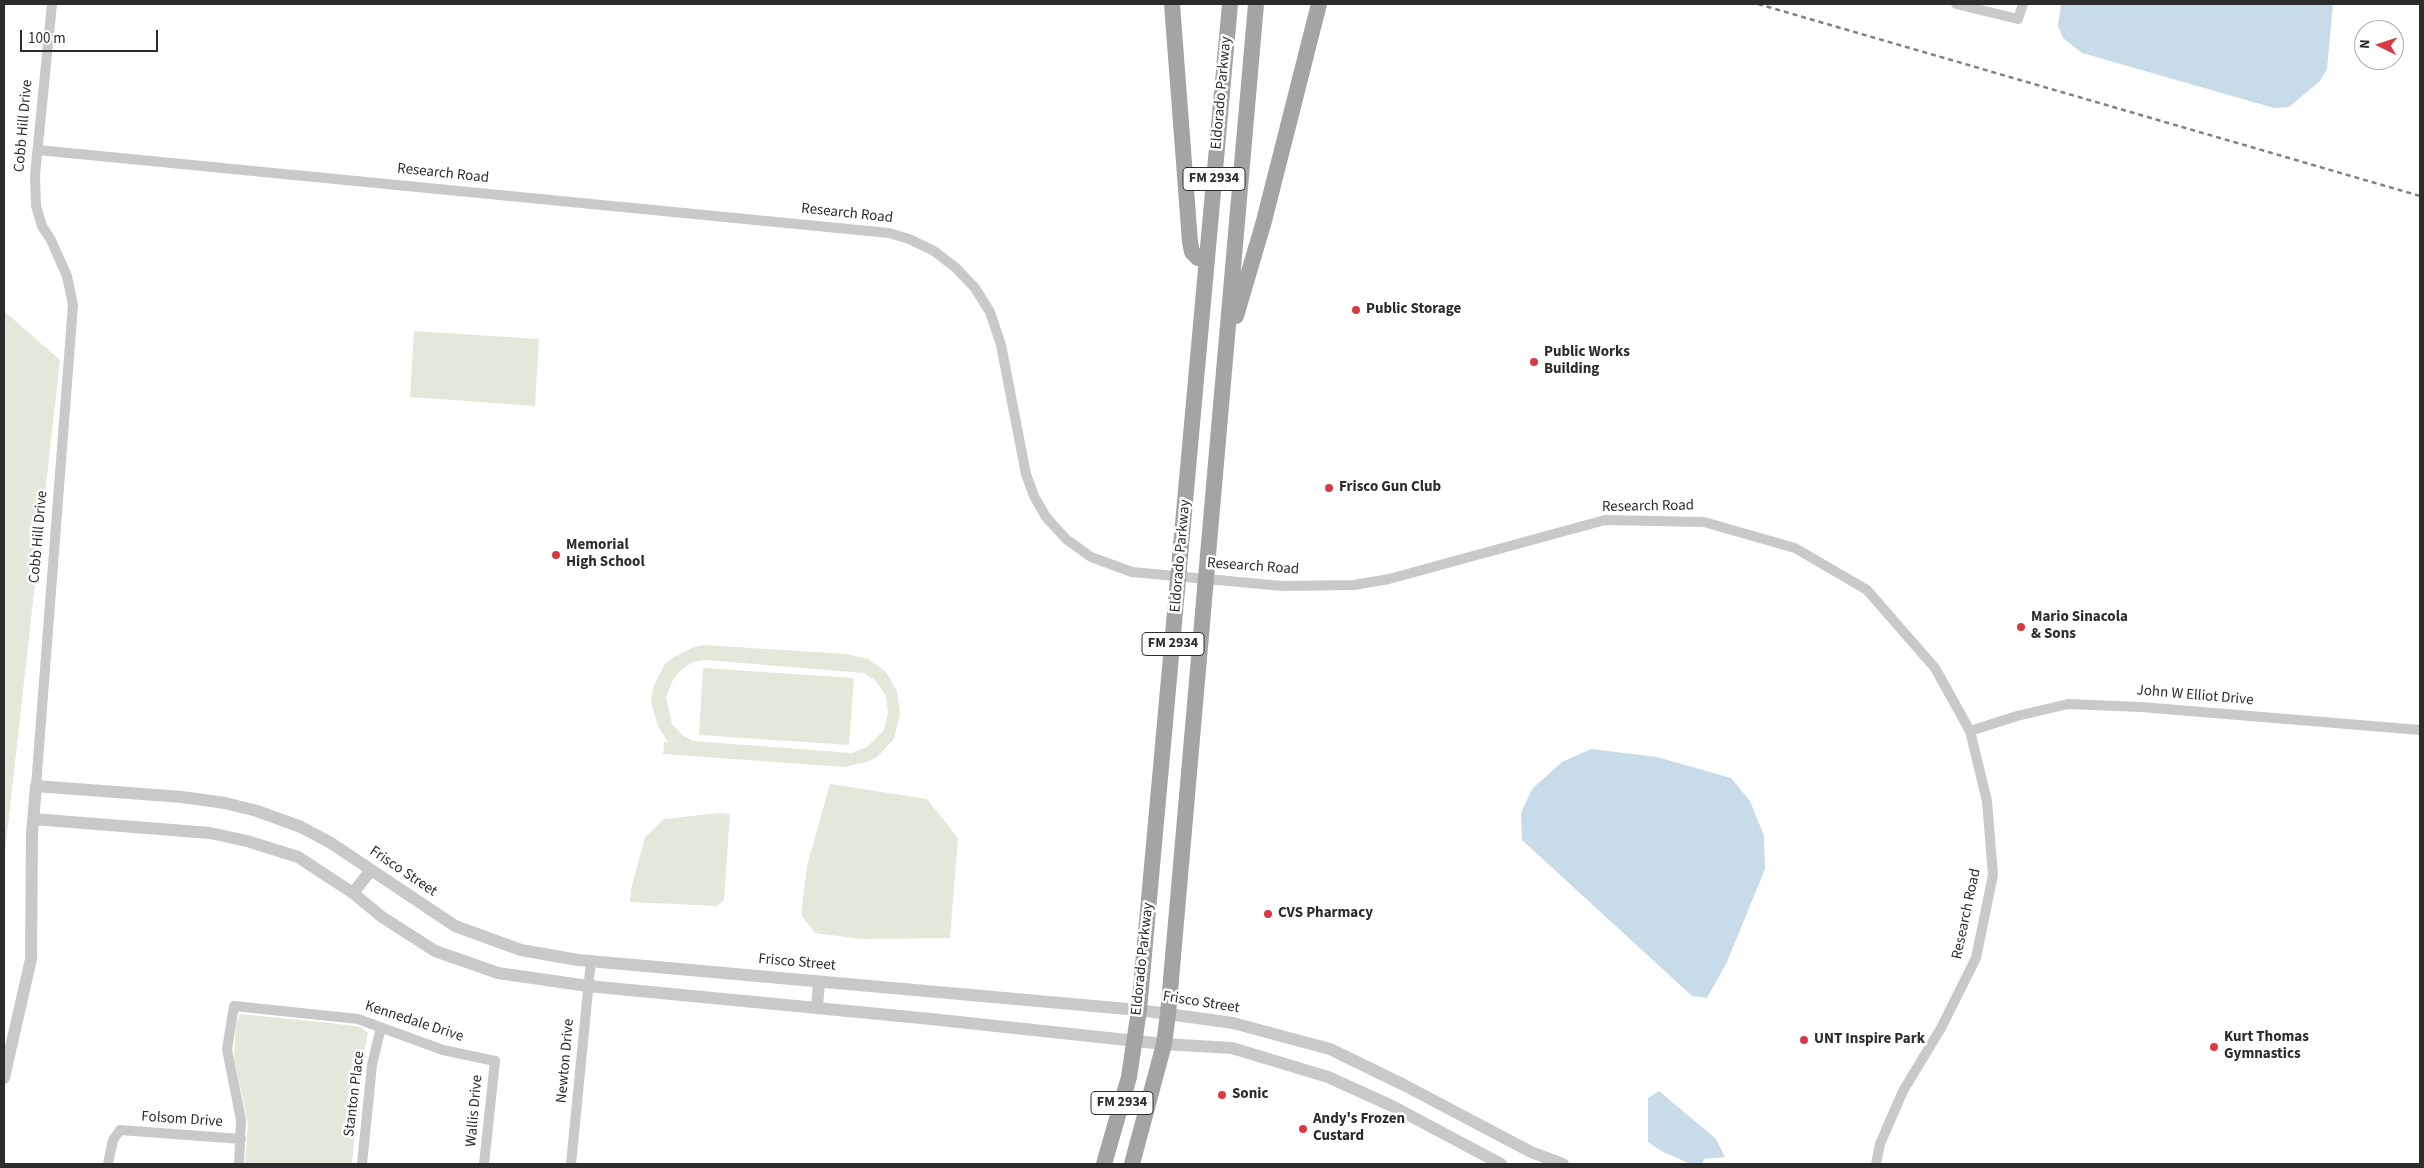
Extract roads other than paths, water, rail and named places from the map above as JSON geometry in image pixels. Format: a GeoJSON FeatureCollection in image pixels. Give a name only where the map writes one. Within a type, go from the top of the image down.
{"type":"FeatureCollection","features":[{"type":"Feature","properties":{"kind":"main road"},"geometry":{"type":"LineString","coordinates":[[1172,4],[1190,242],[1192,252],[1198,258],[1207,260]]}},
{"type":"Feature","properties":{"kind":"main road","name":"Eldorado Parkway"},"geometry":{"type":"LineString","coordinates":[[1104,1164],[1129,1077],[1139,1010],[1180,577],[1230,4]]}},
{"type":"Feature","properties":{"kind":"main road","name":"Eldorado Parkway"},"geometry":{"type":"LineString","coordinates":[[1132,1164],[1164,1044],[1168,1014],[1256,4]]}},
{"type":"Feature","properties":{"kind":"main road"},"geometry":{"type":"LineString","coordinates":[[1224,358],[1264,221],[1318,4]]}},
{"type":"Feature","properties":{"kind":"main road"},"geometry":{"type":"LineString","coordinates":[[1160,789],[1186,791]]}},
{"type":"Feature","properties":{"kind":"street","name":"Cobb Hill Drive"},"geometry":{"type":"LineString","coordinates":[[4,1078],[31,959],[36,786],[72,305],[66,276],[51,240],[42,226],[36,206],[38,150],[52,4]]}},
{"type":"Feature","properties":{"kind":"street"},"geometry":{"type":"LineString","coordinates":[[1956,4],[2018,19],[2023,4]]}},
{"type":"Feature","properties":{"kind":"street","name":"Research Road"},"geometry":{"type":"LineString","coordinates":[[38,150],[879,232],[909,239],[934,251],[956,268],[975,288],[990,312],[1001,345],[1026,474],[1039,505],[1054,527],[1077,548],[1103,563],[1132,572],[1282,586],[1354,585],[1389,579],[1605,520],[1704,522],[1795,548],[1867,590],[1935,668],[1970,731],[1987,802],[1993,874],[1976,958],[1941,1028],[1903,1091],[1880,1144],[1876,1164]]}},
{"type":"Feature","properties":{"kind":"street","name":"John W Elliot Drive"},"geometry":{"type":"LineString","coordinates":[[1970,731],[2016,716],[2068,704],[2141,706],[2420,730]]}},
{"type":"Feature","properties":{"kind":"street","name":"Frisco Street"},"geometry":{"type":"LineString","coordinates":[[36,786],[182,797],[249,809],[301,827],[331,843],[455,926],[521,950],[591,960],[1139,1010],[1233,1023],[1330,1049],[1404,1085],[1531,1152],[1562,1164]]}},
{"type":"Feature","properties":{"kind":"street"},"geometry":{"type":"LineString","coordinates":[[34,818],[184,830],[247,840],[298,857],[353,893],[382,917],[435,951],[498,973],[588,986],[1164,1044],[1232,1048],[1328,1077],[1392,1106],[1501,1164]]}},
{"type":"Feature","properties":{"kind":"street"},"geometry":{"type":"LineString","coordinates":[[353,893],[371,870]]}},
{"type":"Feature","properties":{"kind":"street","name":"Newton Drive"},"geometry":{"type":"LineString","coordinates":[[571,1164],[591,960]]}},
{"type":"Feature","properties":{"kind":"street"},"geometry":{"type":"LineString","coordinates":[[817,1008],[819,982]]}},
{"type":"Feature","properties":{"kind":"street","name":"Kennedale Drive"},"geometry":{"type":"LineString","coordinates":[[241,1139],[241,1120],[227,1049],[234,1006],[358,1019],[442,1050],[494,1061]]}},
{"type":"Feature","properties":{"kind":"street","name":"Stanton Place"},"geometry":{"type":"LineString","coordinates":[[362,1164],[372,1065],[381,1027]]}},
{"type":"Feature","properties":{"kind":"street","name":"Wallis Drive"},"geometry":{"type":"LineString","coordinates":[[484,1164],[494,1061]]}},
{"type":"Feature","properties":{"kind":"street","name":"Folsom Drive"},"geometry":{"type":"LineString","coordinates":[[108,1164],[113,1140],[120,1130],[241,1139]]}},
{"type":"Feature","properties":{"kind":"street"},"geometry":{"type":"LineString","coordinates":[[239,1164],[241,1139]]}},
{"type":"Feature","properties":{"kind":"water"},"geometry":{"type":"Polygon","coordinates":[[[2061,4],[2333,4],[2327,69],[2320,81],[2289,107],[2274,108],[2082,53],[2063,38],[2058,26],[2061,4]]]}},
{"type":"Feature","properties":{"kind":"water"},"geometry":{"type":"Polygon","coordinates":[[[1591,749],[1657,757],[1731,778],[1750,801],[1764,836],[1765,869],[1727,962],[1707,998],[1692,996],[1522,840],[1521,813],[1532,789],[1562,762],[1591,749]]]}},
{"type":"Feature","properties":{"kind":"water"},"geometry":{"type":"Polygon","coordinates":[[[1659,1091],[1716,1139],[1725,1157],[1704,1159],[1702,1164],[1691,1164],[1663,1152],[1648,1142],[1648,1098],[1659,1091]]]}},
{"type":"Feature","properties":{"kind":"railway"},"geometry":{"type":"LineString","coordinates":[[1758,4],[2420,196]]}},
{"type":"Feature","properties":{"kind":"place","name":"Public Storage"},"geometry":{"type":"Point","coordinates":[1356,310]}},
{"type":"Feature","properties":{"kind":"place","name":"Public Works Building"},"geometry":{"type":"Point","coordinates":[1534,362]}},
{"type":"Feature","properties":{"kind":"place","name":"Frisco Gun Club"},"geometry":{"type":"Point","coordinates":[1329,488]}},
{"type":"Feature","properties":{"kind":"place","name":"Memorial High School"},"geometry":{"type":"Point","coordinates":[556,555]}},
{"type":"Feature","properties":{"kind":"place","name":"Mario Sinacola & Sons"},"geometry":{"type":"Point","coordinates":[2021,627]}},
{"type":"Feature","properties":{"kind":"place","name":"CVS Pharmacy"},"geometry":{"type":"Point","coordinates":[1268,914]}},
{"type":"Feature","properties":{"kind":"place","name":"UNT Inspire Park"},"geometry":{"type":"Point","coordinates":[1804,1040]}},
{"type":"Feature","properties":{"kind":"place","name":"Kurt Thomas Gymnastics"},"geometry":{"type":"Point","coordinates":[2214,1047]}},
{"type":"Feature","properties":{"kind":"place","name":"Sonic"},"geometry":{"type":"Point","coordinates":[1222,1095]}},
{"type":"Feature","properties":{"kind":"place","name":"Andy's Frozen Custard"},"geometry":{"type":"Point","coordinates":[1303,1129]}}]}
